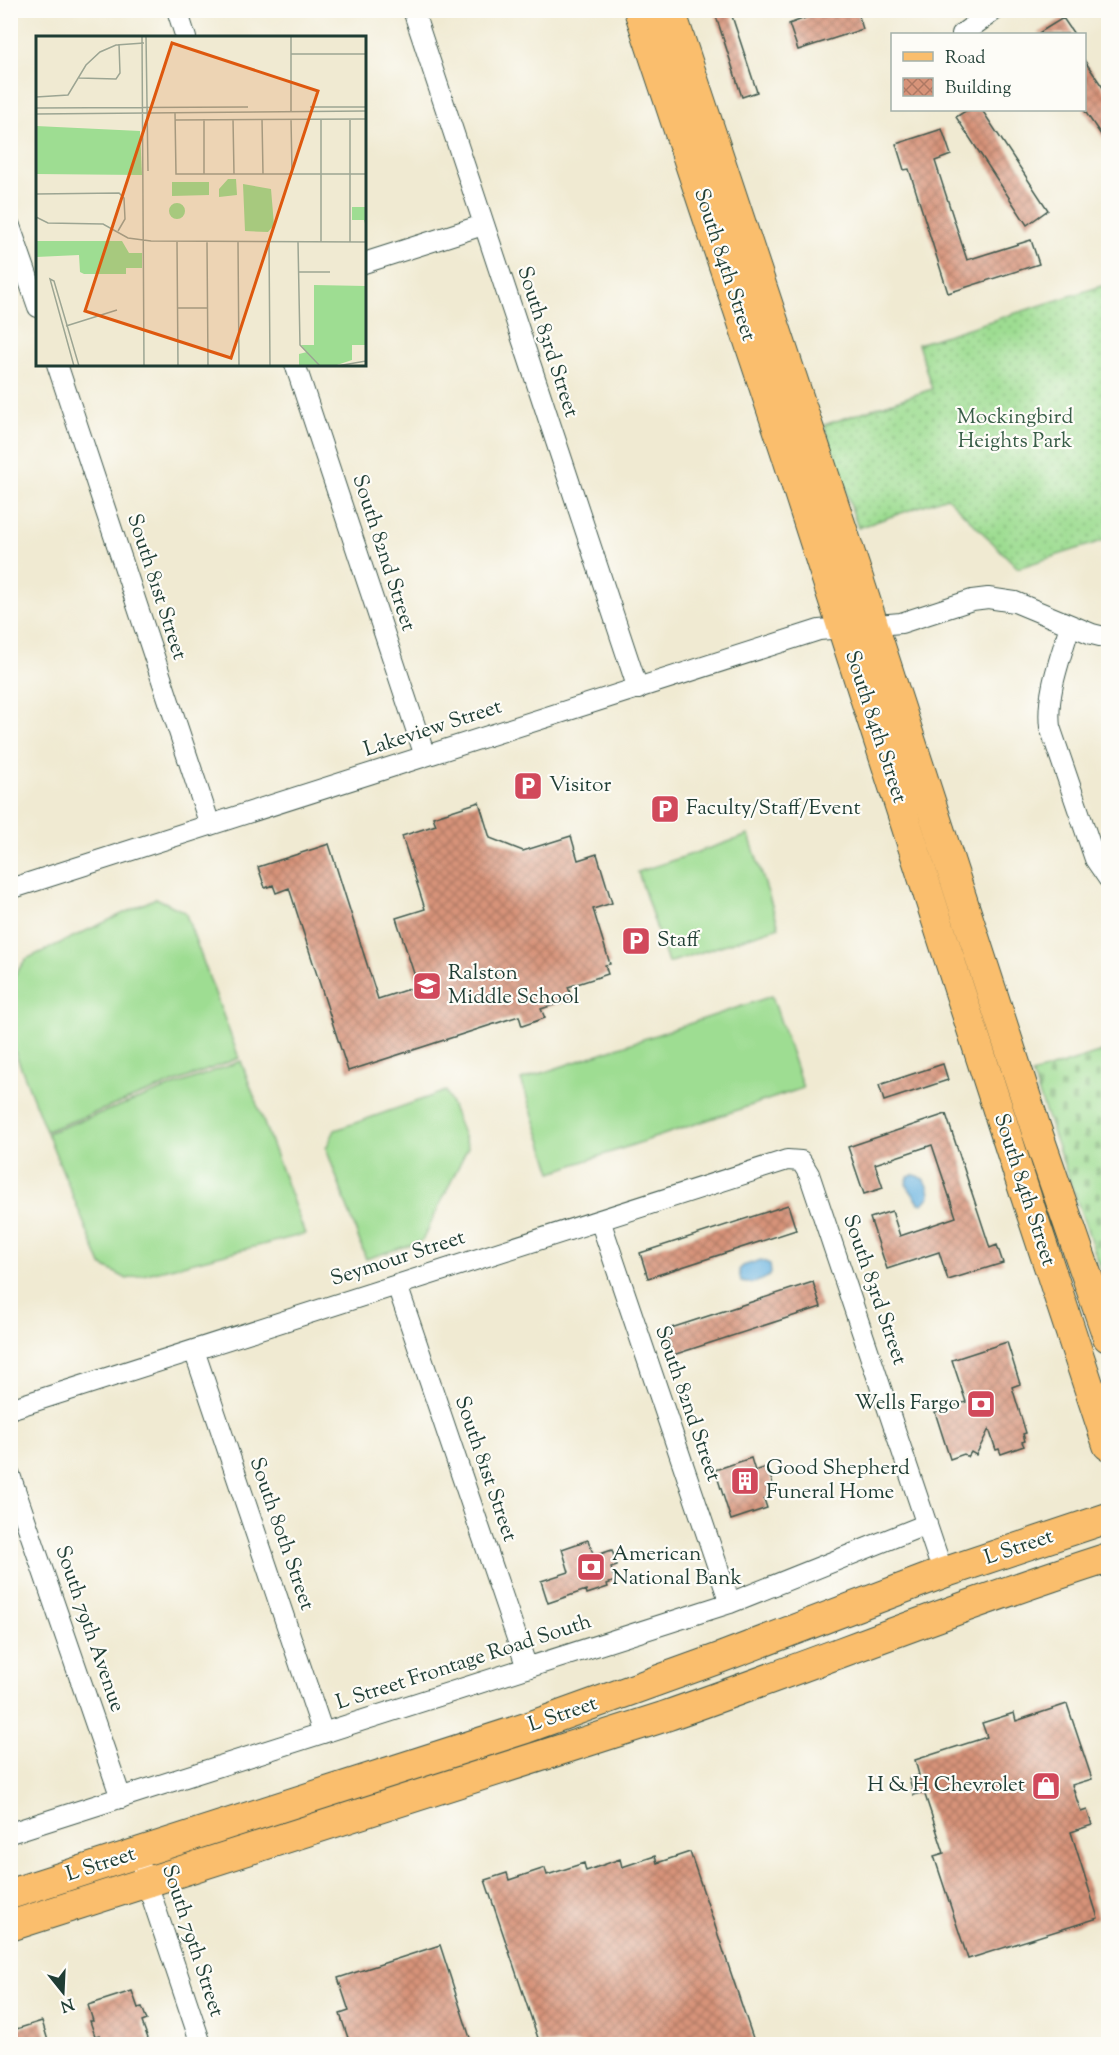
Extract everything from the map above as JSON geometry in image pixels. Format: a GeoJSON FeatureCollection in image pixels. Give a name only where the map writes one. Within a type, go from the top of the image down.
{"type":"FeatureCollection","features":[{"type":"Feature","properties":{"kind":"main road","name":"South 84th Street"},"geometry":{"type":"LineString","coordinates":[[639,10],[843,628],[1108,1445]]}},
{"type":"Feature","properties":{"kind":"main road","name":"South 84th Street"},"geometry":{"type":"LineString","coordinates":[[670,10],[1032,1118],[1108,1337]]}},
{"type":"Feature","properties":{"kind":"main road","name":"L Street"},"geometry":{"type":"LineString","coordinates":[[10,1894],[526,1728],[943,1573],[1108,1518]]}},
{"type":"Feature","properties":{"kind":"main road","name":"L Street"},"geometry":{"type":"LineString","coordinates":[[10,1926],[663,1717],[980,1600],[1108,1558]]}},
{"type":"Feature","properties":{"kind":"street"},"geometry":{"type":"LineString","coordinates":[[177,10],[185,36]]}},
{"type":"Feature","properties":{"kind":"street","name":"South 83rd Street"},"geometry":{"type":"LineString","coordinates":[[413,10],[638,688]]}},
{"type":"Feature","properties":{"kind":"street"},"geometry":{"type":"LineString","coordinates":[[963,33],[995,10]]}},
{"type":"Feature","properties":{"kind":"street"},"geometry":{"type":"LineString","coordinates":[[366,262],[483,225]]}},
{"type":"Feature","properties":{"kind":"street"},"geometry":{"type":"LineString","coordinates":[[10,226],[36,301]]}},
{"type":"Feature","properties":{"kind":"street","name":"South 81st Street"},"geometry":{"type":"LineString","coordinates":[[58,366],[210,825]]}},
{"type":"Feature","properties":{"kind":"street","name":"South 82nd Street"},"geometry":{"type":"LineString","coordinates":[[296,366],[425,756]]}},
{"type":"Feature","properties":{"kind":"street","name":"Lakeview Street"},"geometry":{"type":"LineString","coordinates":[[10,889],[819,630],[901,623],[972,600],[988,598],[1015,602],[1108,638]]}},
{"type":"Feature","properties":{"kind":"street"},"geometry":{"type":"LineString","coordinates":[[1070,625],[1048,714],[1050,727],[1095,859],[1108,878]]}},
{"type":"Feature","properties":{"kind":"street","name":"Seymour Street"},"geometry":{"type":"LineString","coordinates":[[10,1409],[787,1160],[801,1161]]}},
{"type":"Feature","properties":{"kind":"street","name":"South 83rd Street"},"geometry":{"type":"LineString","coordinates":[[801,1161],[809,1174],[838,1258],[943,1573]]}},
{"type":"Feature","properties":{"kind":"street","name":"South 82nd Street"},"geometry":{"type":"LineString","coordinates":[[600,1220],[730,1603]]}},
{"type":"Feature","properties":{"kind":"street","name":"South 81st Street"},"geometry":{"type":"LineString","coordinates":[[397,1285],[527,1668]]}},
{"type":"Feature","properties":{"kind":"street","name":"South 80th Street"},"geometry":{"type":"LineString","coordinates":[[194,1350],[323,1733]]}},
{"type":"Feature","properties":{"kind":"street","name":"South 79th Avenue"},"geometry":{"type":"LineString","coordinates":[[10,1475],[121,1798]]}},
{"type":"Feature","properties":{"kind":"street","name":"L Street Frontage Road South"},"geometry":{"type":"LineString","coordinates":[[10,1833],[730,1603],[927,1524]]}},
{"type":"Feature","properties":{"kind":"street","name":"South 79th Street"},"geometry":{"type":"LineString","coordinates":[[138,1853],[201,2044]]}},
{"type":"Feature","properties":{"kind":"green space","name":"Mockingbird Heights Park"},"geometry":{"type":"Polygon","coordinates":[[[1108,284],[1108,539],[1018,568],[947,497],[858,528],[824,425],[932,389],[918,344],[1108,284]]]}},
{"type":"Feature","properties":{"kind":"green space"},"geometry":{"type":"Polygon","coordinates":[[[749,835],[779,927],[668,963],[638,872],[749,835]]]}},
{"type":"Feature","properties":{"kind":"green space"},"geometry":{"type":"Polygon","coordinates":[[[156,898],[185,912],[239,1058],[46,1131],[11,1042],[11,980],[26,959],[156,898]]]}},
{"type":"Feature","properties":{"kind":"green space"},"geometry":{"type":"Polygon","coordinates":[[[772,996],[803,1088],[552,1172],[521,1080],[772,996]]]}},
{"type":"Feature","properties":{"kind":"green space"},"geometry":{"type":"Polygon","coordinates":[[[1108,1050],[1108,1289],[1032,1074],[1108,1050]]]}},
{"type":"Feature","properties":{"kind":"green space"},"geometry":{"type":"Polygon","coordinates":[[[241,1061],[305,1234],[127,1279],[101,1265],[47,1133],[241,1061]]]}},
{"type":"Feature","properties":{"kind":"green space"},"geometry":{"type":"Polygon","coordinates":[[[446,1091],[468,1147],[422,1241],[366,1259],[326,1148],[335,1130],[446,1091]]]}},
{"type":"Feature","properties":{"kind":"water"},"geometry":{"type":"Polygon","coordinates":[[[914,1175],[923,1179],[929,1189],[930,1196],[923,1204],[919,1203],[906,1184],[908,1177],[914,1175]]]}},
{"type":"Feature","properties":{"kind":"water"},"geometry":{"type":"Polygon","coordinates":[[[761,1260],[770,1264],[771,1274],[757,1282],[741,1282],[739,1270],[743,1266],[761,1260]]]}},
{"type":"Feature","properties":{"kind":"building"},"geometry":{"type":"Polygon","coordinates":[[[714,10],[730,10],[757,92],[742,97],[714,10]]]}},
{"type":"Feature","properties":{"kind":"building"},"geometry":{"type":"Polygon","coordinates":[[[805,10],[857,10],[863,29],[798,50],[789,24],[808,17],[805,10]]]}},
{"type":"Feature","properties":{"kind":"building"},"geometry":{"type":"Polygon","coordinates":[[[1063,18],[1073,33],[1039,33],[1063,18]]]}},
{"type":"Feature","properties":{"kind":"building"},"geometry":{"type":"Polygon","coordinates":[[[1086,63],[1108,95],[1108,145],[1085,111],[1086,63]]]}},
{"type":"Feature","properties":{"kind":"building"},"geometry":{"type":"Polygon","coordinates":[[[965,111],[983,111],[1048,210],[1027,225],[956,117],[965,111]]]}},
{"type":"Feature","properties":{"kind":"building"},"geometry":{"type":"Polygon","coordinates":[[[942,129],[951,155],[935,161],[967,260],[1031,240],[1039,264],[948,293],[909,169],[904,170],[896,144],[942,129]]]}},
{"type":"Feature","properties":{"kind":"building"},"geometry":{"type":"Polygon","coordinates":[[[479,802],[490,838],[523,851],[571,836],[578,860],[597,854],[612,903],[593,909],[610,964],[605,965],[608,974],[568,987],[572,999],[541,1009],[545,1018],[522,1026],[519,1016],[348,1071],[289,888],[276,893],[273,885],[265,888],[258,867],[329,844],[378,999],[418,986],[396,918],[425,909],[402,836],[436,825],[433,817],[479,802]]]}},
{"type":"Feature","properties":{"kind":"building"},"geometry":{"type":"Polygon","coordinates":[[[943,1064],[948,1080],[884,1101],[879,1085],[943,1064]]]}},
{"type":"Feature","properties":{"kind":"building"},"geometry":{"type":"Polygon","coordinates":[[[946,1114],[990,1248],[997,1245],[1003,1263],[948,1280],[939,1252],[887,1269],[870,1218],[892,1211],[900,1236],[956,1217],[932,1145],[875,1164],[883,1188],[864,1194],[848,1147],[946,1114]]]}},
{"type":"Feature","properties":{"kind":"building"},"geometry":{"type":"Polygon","coordinates":[[[788,1205],[796,1230],[648,1278],[640,1253],[788,1205]]]}},
{"type":"Feature","properties":{"kind":"building"},"geometry":{"type":"Polygon","coordinates":[[[813,1282],[821,1307],[673,1355],[665,1330],[813,1282]]]}},
{"type":"Feature","properties":{"kind":"building"},"geometry":{"type":"Polygon","coordinates":[[[1007,1342],[1020,1384],[1012,1387],[1026,1433],[1023,1434],[1024,1446],[1001,1454],[999,1449],[996,1450],[989,1429],[976,1455],[971,1452],[968,1457],[964,1454],[950,1459],[935,1412],[966,1402],[952,1360],[1007,1342]]]}},
{"type":"Feature","properties":{"kind":"building","name":"Good Shepherd Funeral Home"},"geometry":{"type":"Polygon","coordinates":[[[751,1458],[755,1471],[767,1467],[775,1490],[767,1493],[769,1497],[764,1499],[767,1508],[731,1520],[715,1470],[751,1458]]]}},
{"type":"Feature","properties":{"kind":"building","name":"American National Bank"},"geometry":{"type":"Polygon","coordinates":[[[588,1540],[594,1556],[612,1550],[617,1566],[611,1568],[615,1581],[607,1584],[608,1587],[587,1594],[586,1590],[548,1603],[541,1581],[569,1572],[562,1549],[588,1540]]]}},
{"type":"Feature","properties":{"kind":"building"},"geometry":{"type":"Polygon","coordinates":[[[1067,1704],[1092,1779],[1072,1785],[1081,1812],[1087,1810],[1092,1825],[1071,1832],[1098,1918],[968,1959],[934,1856],[944,1853],[924,1792],[914,1795],[909,1778],[919,1775],[915,1760],[987,1737],[982,1723],[1014,1713],[1016,1721],[1067,1704]]]}},
{"type":"Feature","properties":{"kind":"building"},"geometry":{"type":"Polygon","coordinates":[[[690,1852],[755,2044],[540,2044],[485,1880],[507,1873],[509,1880],[545,1868],[547,1875],[584,1863],[586,1871],[620,1859],[622,1867],[655,1856],[657,1863],[690,1852]]]}},
{"type":"Feature","properties":{"kind":"building"},"geometry":{"type":"Polygon","coordinates":[[[440,1945],[472,2044],[350,2044],[340,2014],[349,2011],[338,1978],[440,1945]]]}},
{"type":"Feature","properties":{"kind":"building"},"geometry":{"type":"Polygon","coordinates":[[[132,1991],[138,2008],[142,2007],[147,2020],[142,2022],[150,2044],[103,2044],[100,2035],[95,2036],[88,2005],[132,1991]]]}},
{"type":"Feature","properties":{"kind":"building"},"geometry":{"type":"Polygon","coordinates":[[[42,2021],[49,2044],[10,2044],[10,2031],[42,2021]]]}},
{"type":"Feature","properties":{"kind":"place","name":"Visitor"},"geometry":{"type":"Point","coordinates":[528,786]}},
{"type":"Feature","properties":{"kind":"place","name":"Faculty/Staff/Event"},"geometry":{"type":"Point","coordinates":[665,809]}},
{"type":"Feature","properties":{"kind":"place","name":"Staff"},"geometry":{"type":"Point","coordinates":[636,941]}},
{"type":"Feature","properties":{"kind":"place","name":"Ralston Middle School"},"geometry":{"type":"Point","coordinates":[427,986]}},
{"type":"Feature","properties":{"kind":"place","name":"Wells Fargo"},"geometry":{"type":"Point","coordinates":[981,1404]}},
{"type":"Feature","properties":{"kind":"place","name":"Good Shepherd Funeral Home"},"geometry":{"type":"Point","coordinates":[745,1481]}},
{"type":"Feature","properties":{"kind":"place","name":"American National Bank"},"geometry":{"type":"Point","coordinates":[591,1567]}},
{"type":"Feature","properties":{"kind":"place","name":"H & H Chevrolet"},"geometry":{"type":"Point","coordinates":[1046,1786]}}]}
